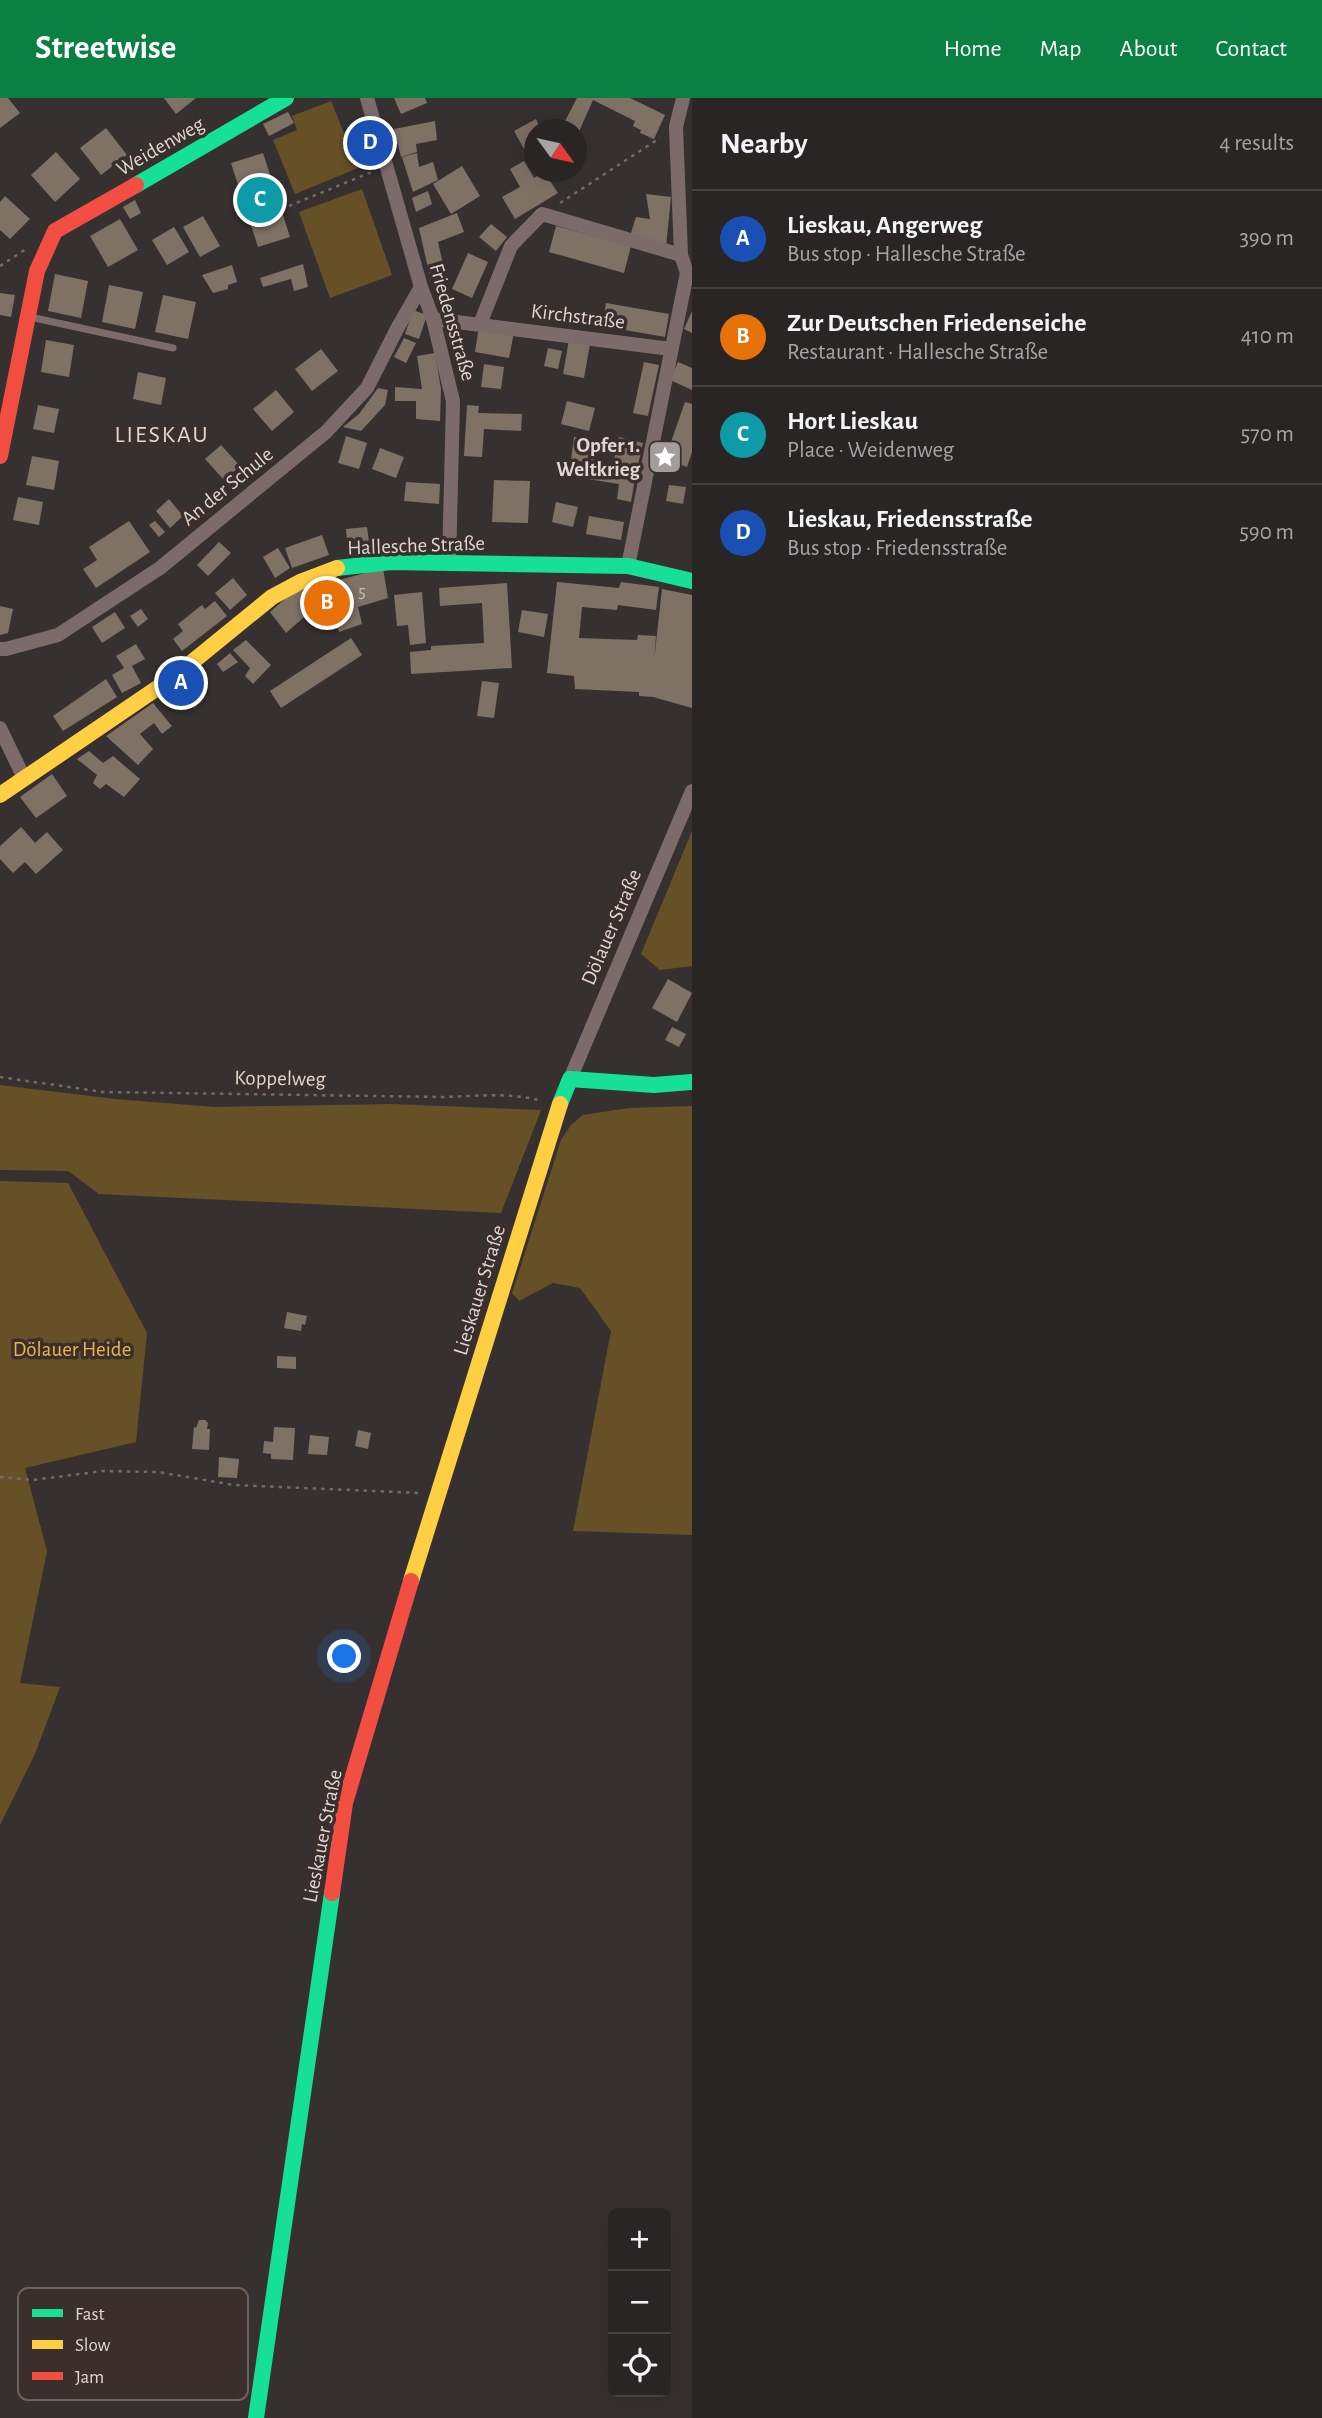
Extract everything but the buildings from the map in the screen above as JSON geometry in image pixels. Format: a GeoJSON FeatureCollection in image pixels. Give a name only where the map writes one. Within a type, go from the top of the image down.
{"type":"FeatureCollection","features":[{"type":"Feature","properties":{"kind":"street","name":"Weidenweg"},"geometry":{"type":"LineString","coordinates":[[28,316],[37,271],[55,231],[286,98]]}},
{"type":"Feature","properties":{"kind":"street","name":"Friedensstraße"},"geometry":{"type":"LineString","coordinates":[[367,98],[421,287],[433,319],[453,401],[449,564]]}},
{"type":"Feature","properties":{"kind":"street"},"geometry":{"type":"LineString","coordinates":[[628,566],[687,273],[681,255],[676,127],[683,98]]}},
{"type":"Feature","properties":{"kind":"street","name":"Friedensstraße"},"geometry":{"type":"LineString","coordinates":[[480,324],[511,246],[542,214]]}},
{"type":"Feature","properties":{"kind":"street"},"geometry":{"type":"LineString","coordinates":[[542,214],[681,255]]}},
{"type":"Feature","properties":{"kind":"street","name":"An der Schule"},"geometry":{"type":"LineString","coordinates":[[0,649],[58,635],[149,575],[326,432],[367,388],[421,287]]}},
{"type":"Feature","properties":{"kind":"street"},"geometry":{"type":"LineString","coordinates":[[0,457],[28,316]]}},
{"type":"Feature","properties":{"kind":"street","name":"Kirchstraße"},"geometry":{"type":"LineString","coordinates":[[433,319],[671,349]]}},
{"type":"Feature","properties":{"kind":"street","name":"Hallesche Straße"},"geometry":{"type":"LineString","coordinates":[[0,794],[175,676],[272,597],[300,582],[338,568],[391,562],[628,566],[692,580]]}},
{"type":"Feature","properties":{"kind":"street"},"geometry":{"type":"LineString","coordinates":[[0,729],[24,778]]}},
{"type":"Feature","properties":{"kind":"street","name":"Dölauer Straße"},"geometry":{"type":"LineString","coordinates":[[570,1079],[692,791]]}},
{"type":"Feature","properties":{"kind":"street"},"geometry":{"type":"LineString","coordinates":[[570,1079],[654,1085],[692,1082]]}},
{"type":"Feature","properties":{"kind":"street","name":"Lieskauer Straße"},"geometry":{"type":"LineString","coordinates":[[256,2418],[345,1803],[437,1495],[559,1106],[570,1079]]}},
{"type":"Feature","properties":{"kind":"lane"},"geometry":{"type":"LineString","coordinates":[[28,316],[173,348]]}},
{"type":"Feature","properties":{"kind":"path"},"geometry":{"type":"LineString","coordinates":[[542,214],[589,186],[676,127]]}},
{"type":"Feature","properties":{"kind":"path"},"geometry":{"type":"LineString","coordinates":[[289,206],[386,165]]}},
{"type":"Feature","properties":{"kind":"path","name":"Koppelweg"},"geometry":{"type":"LineString","coordinates":[[0,1077],[103,1092],[444,1097],[509,1095],[559,1106]]}},
{"type":"Feature","properties":{"kind":"path"},"geometry":{"type":"LineString","coordinates":[[0,1477],[33,1480],[103,1471],[158,1472],[234,1485],[437,1495]]}},
{"type":"Feature","properties":{"kind":"green space"},"geometry":{"type":"Polygon","coordinates":[[[331,101],[358,168],[295,194],[273,140],[297,130],[292,116],[331,101]]]}},
{"type":"Feature","properties":{"kind":"green space"},"geometry":{"type":"Polygon","coordinates":[[[362,189],[392,275],[330,298],[299,212],[362,189]]]}},
{"type":"Feature","properties":{"kind":"green space"},"geometry":{"type":"Polygon","coordinates":[[[692,831],[692,966],[660,970],[641,954],[692,831]]]}},
{"type":"Feature","properties":{"kind":"green space"},"geometry":{"type":"Polygon","coordinates":[[[0,1085],[115,1099],[214,1107],[392,1104],[541,1110],[501,1213],[99,1194],[68,1171],[0,1170],[0,1085]]]}},
{"type":"Feature","properties":{"kind":"green space"},"geometry":{"type":"Polygon","coordinates":[[[692,1106],[692,1535],[573,1531],[611,1331],[580,1288],[553,1283],[519,1301],[512,1293],[561,1140],[571,1125],[583,1115],[629,1108],[692,1106]]]}},
{"type":"Feature","properties":{"kind":"green space","name":"Dölauer Heide"},"geometry":{"type":"Polygon","coordinates":[[[0,1181],[68,1183],[147,1333],[136,1442],[25,1468],[47,1551],[20,1683],[60,1687],[35,1754],[0,1825],[0,1181]]]}},
{"type":"Feature","properties":{"kind":"traffic: fast"},"geometry":{"type":"LineString","coordinates":[[136,185],[286,98]]}},
{"type":"Feature","properties":{"kind":"traffic: fast"},"geometry":{"type":"LineString","coordinates":[[337,568],[391,562],[628,566],[692,581]]}},
{"type":"Feature","properties":{"kind":"traffic: fast"},"geometry":{"type":"LineString","coordinates":[[560,1104],[570,1079],[654,1085],[692,1082]]}},
{"type":"Feature","properties":{"kind":"traffic: fast"},"geometry":{"type":"LineString","coordinates":[[256,2418],[332,1893]]}},
{"type":"Feature","properties":{"kind":"traffic: slow"},"geometry":{"type":"LineString","coordinates":[[0,795],[175,676],[272,597],[300,582],[337,568]]}},
{"type":"Feature","properties":{"kind":"traffic: slow"},"geometry":{"type":"LineString","coordinates":[[411,1581],[560,1104]]}},
{"type":"Feature","properties":{"kind":"traffic: jam"},"geometry":{"type":"LineString","coordinates":[[0,456],[37,271],[55,231],[136,185]]}},
{"type":"Feature","properties":{"kind":"traffic: jam"},"geometry":{"type":"LineString","coordinates":[[332,1893],[345,1803],[411,1581]]}},
{"type":"Feature","properties":{"kind":"place","name":"Lieskau, Friedensstraße"},"geometry":{"type":"Point","coordinates":[370,143]}},
{"type":"Feature","properties":{"kind":"place","name":"Hort Lieskau"},"geometry":{"type":"Point","coordinates":[260,200]}},
{"type":"Feature","properties":{"kind":"place","name":"Opfer 1. Weltkrieg"},"geometry":{"type":"Point","coordinates":[665,457]}},
{"type":"Feature","properties":{"kind":"place","name":"Zur Deutschen Friedenseiche"},"geometry":{"type":"Point","coordinates":[327,603]}},
{"type":"Feature","properties":{"kind":"place","name":"Lieskau, Angerweg"},"geometry":{"type":"Point","coordinates":[181,683]}},
{"type":"Feature","properties":{"kind":"district","name":"LIESKAU"},"geometry":{"type":"Point","coordinates":[162,434]}}]}
